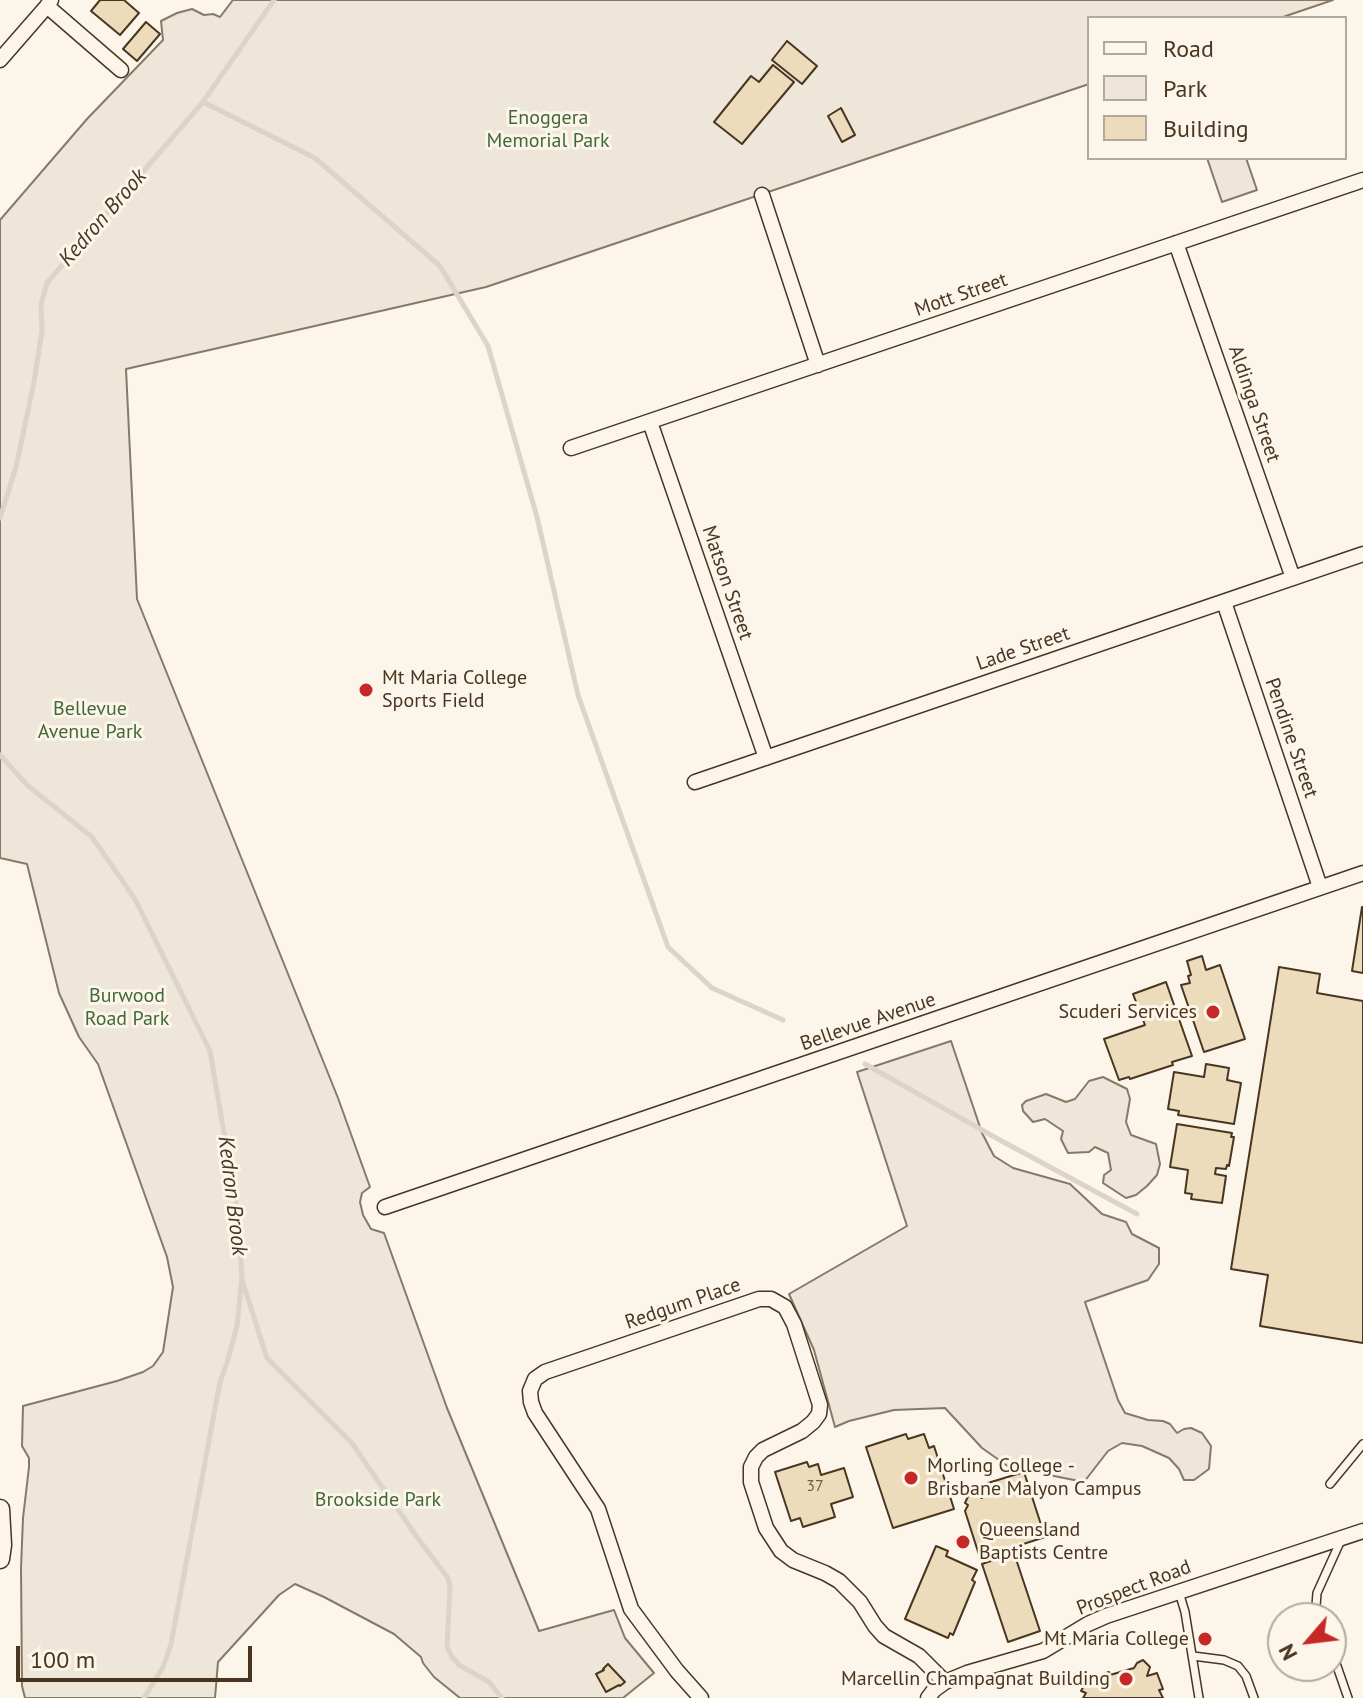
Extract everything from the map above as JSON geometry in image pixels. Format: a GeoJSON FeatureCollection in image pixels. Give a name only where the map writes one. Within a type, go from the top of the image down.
{"type":"FeatureCollection","features":[{"type":"Feature","properties":{"kind":"street"},"geometry":{"type":"LineString","coordinates":[[0,60],[49,3],[121,70]]}},
{"type":"Feature","properties":{"kind":"street","name":"Mott Street"},"geometry":{"type":"LineString","coordinates":[[571,448],[1363,180]]}},
{"type":"Feature","properties":{"kind":"street"},"geometry":{"type":"LineString","coordinates":[[762,195],[818,365]]}},
{"type":"Feature","properties":{"kind":"street","name":"Aldinga Street"},"geometry":{"type":"LineString","coordinates":[[1176,243],[1293,578]]}},
{"type":"Feature","properties":{"kind":"street","name":"Matson Street"},"geometry":{"type":"LineString","coordinates":[[650,422],[766,758]]}},
{"type":"Feature","properties":{"kind":"street","name":"Lade Street"},"geometry":{"type":"LineString","coordinates":[[695,782],[1363,554]]}},
{"type":"Feature","properties":{"kind":"street","name":"Pendine Street"},"geometry":{"type":"LineString","coordinates":[[1224,602],[1320,887]]}},
{"type":"Feature","properties":{"kind":"street","name":"Bellevue Avenue"},"geometry":{"type":"LineString","coordinates":[[385,1207],[1363,873]]}},
{"type":"Feature","properties":{"kind":"street","name":"Redgum Place"},"geometry":{"type":"LineString","coordinates":[[701,1698],[631,1609],[598,1509],[535,1413],[530,1391],[535,1379],[545,1372],[759,1299],[771,1299],[785,1307],[794,1324],[820,1405],[819,1414],[813,1422],[802,1431],[763,1450],[751,1467],[751,1482],[766,1528],[781,1551],[793,1560],[825,1573],[850,1590],[884,1636],[919,1656],[945,1682]]}},
{"type":"Feature","properties":{"kind":"street"},"geometry":{"type":"LineString","coordinates":[[0,1509],[0,1559]]}},
{"type":"Feature","properties":{"kind":"street","name":"Prospect Road"},"geometry":{"type":"LineString","coordinates":[[928,1698],[945,1682],[1043,1651],[1106,1616],[1363,1531]]}},
{"type":"Feature","properties":{"kind":"lane"},"geometry":{"type":"LineString","coordinates":[[1330,1484],[1363,1444]]}},
{"type":"Feature","properties":{"kind":"lane"},"geometry":{"type":"LineString","coordinates":[[1316,1602],[1317,1593],[1342,1538]]}},
{"type":"Feature","properties":{"kind":"lane"},"geometry":{"type":"LineString","coordinates":[[1179,1592],[1199,1698]]}},
{"type":"Feature","properties":{"kind":"lane"},"geometry":{"type":"LineString","coordinates":[[1193,1656],[1224,1660],[1238,1666],[1246,1676],[1254,1698]]}},
{"type":"Feature","properties":{"kind":"green space"},"geometry":{"type":"Polygon","coordinates":[[[233,0],[1333,0],[1286,16],[1087,16],[1087,85],[486,287],[126,369],[137,599],[338,1098],[370,1187],[362,1193],[360,1202],[363,1215],[371,1229],[384,1233],[447,1408],[539,1631],[614,1610],[625,1638],[654,1673],[623,1698],[460,1698],[434,1677],[421,1657],[394,1634],[295,1584],[279,1595],[218,1662],[215,1698],[25,1698],[22,1686],[21,1568],[29,1467],[29,1458],[22,1446],[23,1406],[117,1381],[153,1366],[163,1352],[173,1287],[167,1257],[98,1064],[79,1037],[59,993],[27,864],[0,858],[0,220],[87,119],[163,40],[161,21],[192,9],[204,15],[220,17],[233,0]]]}},
{"type":"Feature","properties":{"kind":"green space"},"geometry":{"type":"Polygon","coordinates":[[[1208,160],[1247,160],[1257,190],[1222,202],[1208,160]]]}},
{"type":"Feature","properties":{"kind":"green space"},"geometry":{"type":"Polygon","coordinates":[[[951,1041],[982,1133],[994,1156],[1013,1168],[1070,1184],[1102,1214],[1126,1222],[1132,1234],[1159,1248],[1159,1264],[1148,1280],[1085,1302],[1125,1413],[1163,1421],[1177,1433],[1191,1428],[1202,1433],[1211,1446],[1209,1469],[1194,1480],[1184,1480],[1169,1458],[1142,1446],[1122,1443],[1108,1451],[1084,1482],[1009,1467],[982,1448],[945,1408],[894,1410],[835,1427],[814,1350],[789,1294],[907,1226],[857,1072],[951,1041]]]}},
{"type":"Feature","properties":{"kind":"green space"},"geometry":{"type":"Polygon","coordinates":[[[1103,1077],[1127,1089],[1130,1099],[1126,1122],[1131,1135],[1156,1144],[1160,1164],[1157,1175],[1147,1186],[1126,1198],[1103,1183],[1104,1175],[1111,1170],[1108,1153],[1095,1147],[1089,1152],[1068,1153],[1061,1139],[1063,1131],[1045,1119],[1033,1122],[1023,1111],[1022,1105],[1026,1101],[1046,1094],[1066,1102],[1075,1099],[1089,1081],[1103,1077]]]}},
{"type":"Feature","properties":{"kind":"building"},"geometry":{"type":"Polygon","coordinates":[[[100,0],[124,0],[139,13],[120,35],[91,11],[100,0]]]}},
{"type":"Feature","properties":{"kind":"building"},"geometry":{"type":"Polygon","coordinates":[[[146,22],[160,34],[137,61],[123,49],[146,22]]]}},
{"type":"Feature","properties":{"kind":"building"},"geometry":{"type":"Polygon","coordinates":[[[787,41],[817,66],[802,84],[772,60],[787,41]]]}},
{"type":"Feature","properties":{"kind":"building"},"geometry":{"type":"Polygon","coordinates":[[[773,65],[794,82],[742,144],[714,122],[751,76],[759,82],[773,65]]]}},
{"type":"Feature","properties":{"kind":"building"},"geometry":{"type":"Polygon","coordinates":[[[841,108],[855,135],[842,142],[828,116],[841,108]]]}},
{"type":"Feature","properties":{"kind":"building"},"geometry":{"type":"Polygon","coordinates":[[[1363,907],[1363,973],[1352,971],[1363,907]]]}},
{"type":"Feature","properties":{"kind":"building","name":"Scuderi Services"},"geometry":{"type":"Polygon","coordinates":[[[1202,956],[1206,970],[1220,965],[1245,1039],[1204,1052],[1181,985],[1190,983],[1187,961],[1202,956]]]}},
{"type":"Feature","properties":{"kind":"building"},"geometry":{"type":"Polygon","coordinates":[[[1279,967],[1320,974],[1317,993],[1363,1001],[1363,1343],[1260,1326],[1268,1275],[1231,1269],[1279,967]]]}},
{"type":"Feature","properties":{"kind":"building"},"geometry":{"type":"Polygon","coordinates":[[[1166,982],[1192,1056],[1172,1062],[1173,1065],[1119,1080],[1104,1039],[1145,1025],[1133,994],[1166,982]]]}},
{"type":"Feature","properties":{"kind":"building"},"geometry":{"type":"Polygon","coordinates":[[[1206,1064],[1229,1068],[1227,1080],[1241,1083],[1234,1124],[1178,1115],[1179,1111],[1168,1109],[1174,1072],[1204,1077],[1206,1064]]]}},
{"type":"Feature","properties":{"kind":"building"},"geometry":{"type":"Polygon","coordinates":[[[1177,1124],[1232,1133],[1229,1166],[1226,1169],[1216,1168],[1215,1174],[1226,1176],[1222,1203],[1191,1199],[1192,1194],[1185,1193],[1188,1170],[1170,1167],[1177,1124]]]}},
{"type":"Feature","properties":{"kind":"building","name":"Morling College - Brisbane Malyon Campus"},"geometry":{"type":"Polygon","coordinates":[[[906,1434],[908,1439],[924,1434],[929,1448],[934,1446],[954,1509],[893,1528],[866,1447],[906,1434]]]}},
{"type":"Feature","properties":{"kind":"building"},"geometry":{"type":"Polygon","coordinates":[[[807,1462],[809,1467],[818,1464],[821,1475],[844,1468],[853,1497],[831,1504],[835,1517],[803,1527],[800,1518],[791,1521],[775,1472],[807,1462]]]}},
{"type":"Feature","properties":{"kind":"building"},"geometry":{"type":"Polygon","coordinates":[[[1024,1472],[1045,1537],[980,1558],[965,1511],[970,1492],[982,1498],[978,1486],[1024,1472]]]}},
{"type":"Feature","properties":{"kind":"building"},"geometry":{"type":"Polygon","coordinates":[[[936,1546],[948,1551],[946,1556],[977,1570],[953,1635],[950,1633],[948,1638],[905,1619],[936,1546]]]}},
{"type":"Feature","properties":{"kind":"building"},"geometry":{"type":"Polygon","coordinates":[[[1014,1553],[1040,1631],[1008,1642],[982,1564],[1014,1553]]]}},
{"type":"Feature","properties":{"kind":"building","name":"Marcellin Champagnat Building"},"geometry":{"type":"Polygon","coordinates":[[[1143,1660],[1150,1667],[1147,1676],[1157,1673],[1163,1698],[1083,1698],[1086,1693],[1081,1691],[1085,1684],[1088,1686],[1092,1680],[1109,1672],[1110,1675],[1134,1668],[1143,1660]]]}},
{"type":"Feature","properties":{"kind":"building"},"geometry":{"type":"Polygon","coordinates":[[[608,1664],[625,1682],[606,1692],[596,1674],[608,1664]]]}},
{"type":"Feature","properties":{"kind":"waterway","name":"Kedron Brook"},"geometry":{"type":"LineString","coordinates":[[0,518],[16,467],[34,382],[42,331],[41,304],[47,283],[203,102],[274,0]]}},
{"type":"Feature","properties":{"kind":"waterway"},"geometry":{"type":"LineString","coordinates":[[203,102],[315,158],[440,266],[488,346],[537,517],[578,695],[668,947],[712,988],[783,1020]]}},
{"type":"Feature","properties":{"kind":"waterway","name":"Kedron Brook"},"geometry":{"type":"LineString","coordinates":[[0,755],[27,785],[92,837],[135,899],[210,1051],[238,1215],[242,1278],[237,1326],[220,1382],[171,1644],[163,1667],[144,1698]]}},
{"type":"Feature","properties":{"kind":"waterway"},"geometry":{"type":"LineString","coordinates":[[865,1064],[1137,1214]]}},
{"type":"Feature","properties":{"kind":"waterway"},"geometry":{"type":"LineString","coordinates":[[243,1283],[267,1358],[351,1442],[448,1578],[447,1647],[452,1657],[459,1665],[489,1682],[502,1698]]}},
{"type":"Feature","properties":{"kind":"place","name":"Mt Maria College Sports Field"},"geometry":{"type":"Point","coordinates":[366,690]}},
{"type":"Feature","properties":{"kind":"place","name":"Scuderi Services"},"geometry":{"type":"Point","coordinates":[1213,1012]}},
{"type":"Feature","properties":{"kind":"place","name":"Morling College - Brisbane Malyon Campus"},"geometry":{"type":"Point","coordinates":[911,1478]}},
{"type":"Feature","properties":{"kind":"place","name":"Queensland Baptists Centre"},"geometry":{"type":"Point","coordinates":[963,1542]}},
{"type":"Feature","properties":{"kind":"place","name":"Mt Maria College"},"geometry":{"type":"Point","coordinates":[1205,1639]}},
{"type":"Feature","properties":{"kind":"place","name":"Marcellin Champagnat Building"},"geometry":{"type":"Point","coordinates":[1126,1679]}},
{"type":"Feature","properties":{"kind":"park label","name":"Enoggera Memorial Park"},"geometry":{"type":"Point","coordinates":[548,130]}},
{"type":"Feature","properties":{"kind":"park label","name":"Bellevue Avenue Park"},"geometry":{"type":"Point","coordinates":[90,720]}},
{"type":"Feature","properties":{"kind":"park label","name":"Burwood Road Park"},"geometry":{"type":"Point","coordinates":[127,1008]}},
{"type":"Feature","properties":{"kind":"park label","name":"Brookside Park"},"geometry":{"type":"Point","coordinates":[378,1500]}}]}
